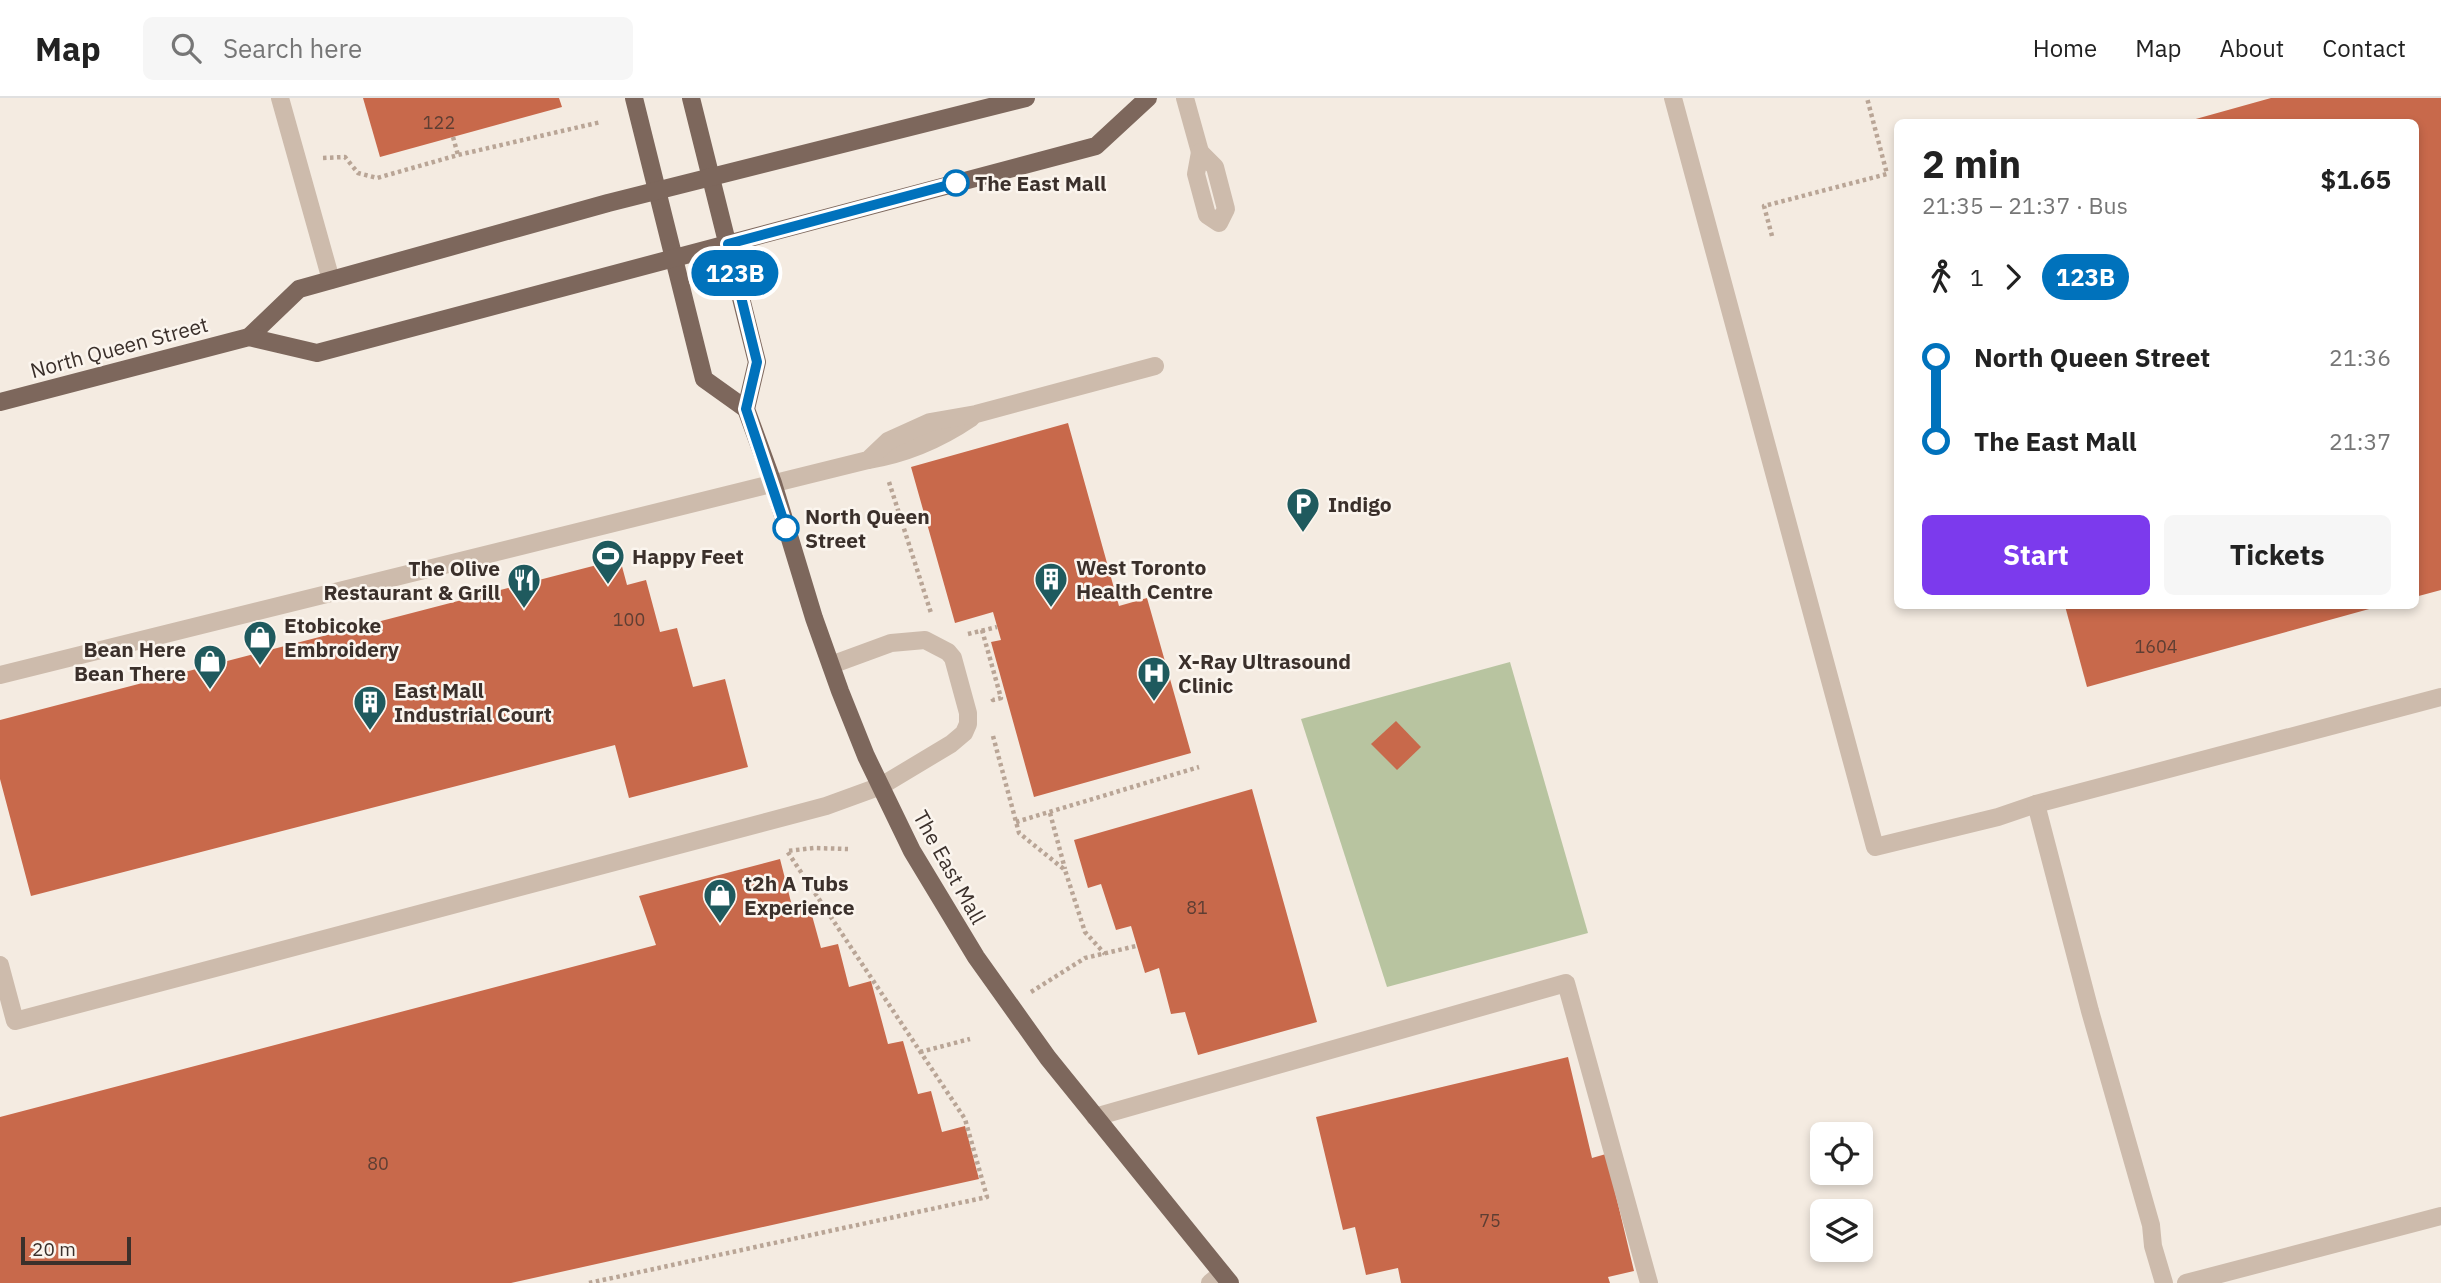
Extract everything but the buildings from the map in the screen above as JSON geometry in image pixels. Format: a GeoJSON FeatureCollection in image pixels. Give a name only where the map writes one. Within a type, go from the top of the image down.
{"type":"FeatureCollection","features":[{"type":"Feature","properties":{"kind":"main road"},"geometry":{"type":"LineString","coordinates":[[634,98],[704,379],[746,409],[757,362],[691,98]]}},
{"type":"Feature","properties":{"kind":"main road","name":"North Queen Street"},"geometry":{"type":"LineString","coordinates":[[248,337],[299,289],[331,279],[659,190],[1026,98]]}},
{"type":"Feature","properties":{"kind":"main road","name":"North Queen Street"},"geometry":{"type":"LineString","coordinates":[[0,402],[248,337],[317,353],[1096,146],[1148,98]]}},
{"type":"Feature","properties":{"kind":"main road","name":"The East Mall"},"geometry":{"type":"LineString","coordinates":[[746,409],[773,483],[831,665],[881,786],[912,851],[976,957],[1048,1058],[1221,1280]]}},
{"type":"Feature","properties":{"kind":"lane"},"geometry":{"type":"LineString","coordinates":[[280,98],[331,279]]}},
{"type":"Feature","properties":{"kind":"lane"},"geometry":{"type":"LineString","coordinates":[[1185,98],[1200,152]]}},
{"type":"Feature","properties":{"kind":"lane"},"geometry":{"type":"LineString","coordinates":[[1673,98],[1875,847],[1998,817],[2036,804],[2441,697]]}},
{"type":"Feature","properties":{"kind":"lane"},"geometry":{"type":"LineString","coordinates":[[0,675],[773,483],[890,457],[946,434],[976,414],[1155,366]]}},
{"type":"Feature","properties":{"kind":"lane"},"geometry":{"type":"LineString","coordinates":[[0,965],[15,1021],[812,810],[881,786],[941,751],[964,733],[968,724],[968,713],[953,658],[937,645],[925,640],[902,640],[831,665]]}},
{"type":"Feature","properties":{"kind":"lane"},"geometry":{"type":"LineString","coordinates":[[2036,804],[2090,1011],[2151,1225],[2153,1246],[2164,1283]]}},
{"type":"Feature","properties":{"kind":"lane"},"geometry":{"type":"LineString","coordinates":[[1095,1117],[1566,983],[1649,1283]]}},
{"type":"Feature","properties":{"kind":"lane"},"geometry":{"type":"LineString","coordinates":[[2186,1283],[2441,1216]]}},
{"type":"Feature","properties":{"kind":"path"},"geometry":{"type":"LineString","coordinates":[[1772,236],[1764,206],[1887,174],[1867,98]]}},
{"type":"Feature","properties":{"kind":"path"},"geometry":{"type":"LineString","coordinates":[[296,160],[345,157],[358,173],[377,178],[457,155],[601,122]]}},
{"type":"Feature","properties":{"kind":"path"},"geometry":{"type":"LineString","coordinates":[[453,137],[457,155]]}},
{"type":"Feature","properties":{"kind":"path"},"geometry":{"type":"LineString","coordinates":[[975,631],[997,627]]}},
{"type":"Feature","properties":{"kind":"path"},"geometry":{"type":"LineString","coordinates":[[982,630],[1001,698],[993,700],[989,689]]}},
{"type":"Feature","properties":{"kind":"path"},"geometry":{"type":"LineString","coordinates":[[1016,822],[1199,767]]}},
{"type":"Feature","properties":{"kind":"path"},"geometry":{"type":"LineString","coordinates":[[1050,813],[1065,870]]}},
{"type":"Feature","properties":{"kind":"path"},"geometry":{"type":"LineString","coordinates":[[589,1283],[987,1197],[965,1119],[787,851],[814,848],[848,849]]}},
{"type":"Feature","properties":{"kind":"path"},"geometry":{"type":"LineString","coordinates":[[1010,1005],[1085,958],[1136,946]]}},
{"type":"Feature","properties":{"kind":"path"},"geometry":{"type":"LineString","coordinates":[[920,1052],[970,1039]]}},
{"type":"Feature","properties":{"kind":"green space"},"geometry":{"type":"Polygon","coordinates":[[[1510,662],[1588,933],[1387,987],[1301,719],[1510,662]]]}},
{"type":"Feature","properties":{"kind":"bus line","name":"123B"},"geometry":{"type":"LineString","coordinates":[[786,528],[746,409],[757,362],[728,244],[956,183]]}},
{"type":"Feature","properties":{"kind":"place","name":"The East Mall"},"geometry":{"type":"Point","coordinates":[956,183]}},
{"type":"Feature","properties":{"kind":"place","name":"North Queen Street"},"geometry":{"type":"Point","coordinates":[786,528]}},
{"type":"Feature","properties":{"kind":"place","name":"Indigo"},"geometry":{"type":"Point","coordinates":[1303,534]}},
{"type":"Feature","properties":{"kind":"place","name":"Happy Feet"},"geometry":{"type":"Point","coordinates":[608,586]}},
{"type":"Feature","properties":{"kind":"place","name":"West Toronto Health Centre"},"geometry":{"type":"Point","coordinates":[1051,609]}},
{"type":"Feature","properties":{"kind":"place","name":"The Olive Restaurant & Grill"},"geometry":{"type":"Point","coordinates":[524,610]}},
{"type":"Feature","properties":{"kind":"place","name":"Etobicoke Embroidery"},"geometry":{"type":"Point","coordinates":[260,667]}},
{"type":"Feature","properties":{"kind":"place","name":"Bean Here Bean There"},"geometry":{"type":"Point","coordinates":[210,691]}},
{"type":"Feature","properties":{"kind":"place","name":"X-Ray Ultrasound Clinic"},"geometry":{"type":"Point","coordinates":[1154,703]}},
{"type":"Feature","properties":{"kind":"place","name":"East Mall Industrial Court"},"geometry":{"type":"Point","coordinates":[370,732]}},
{"type":"Feature","properties":{"kind":"place","name":"t2h A Tubs Experience"},"geometry":{"type":"Point","coordinates":[720,925]}}]}
